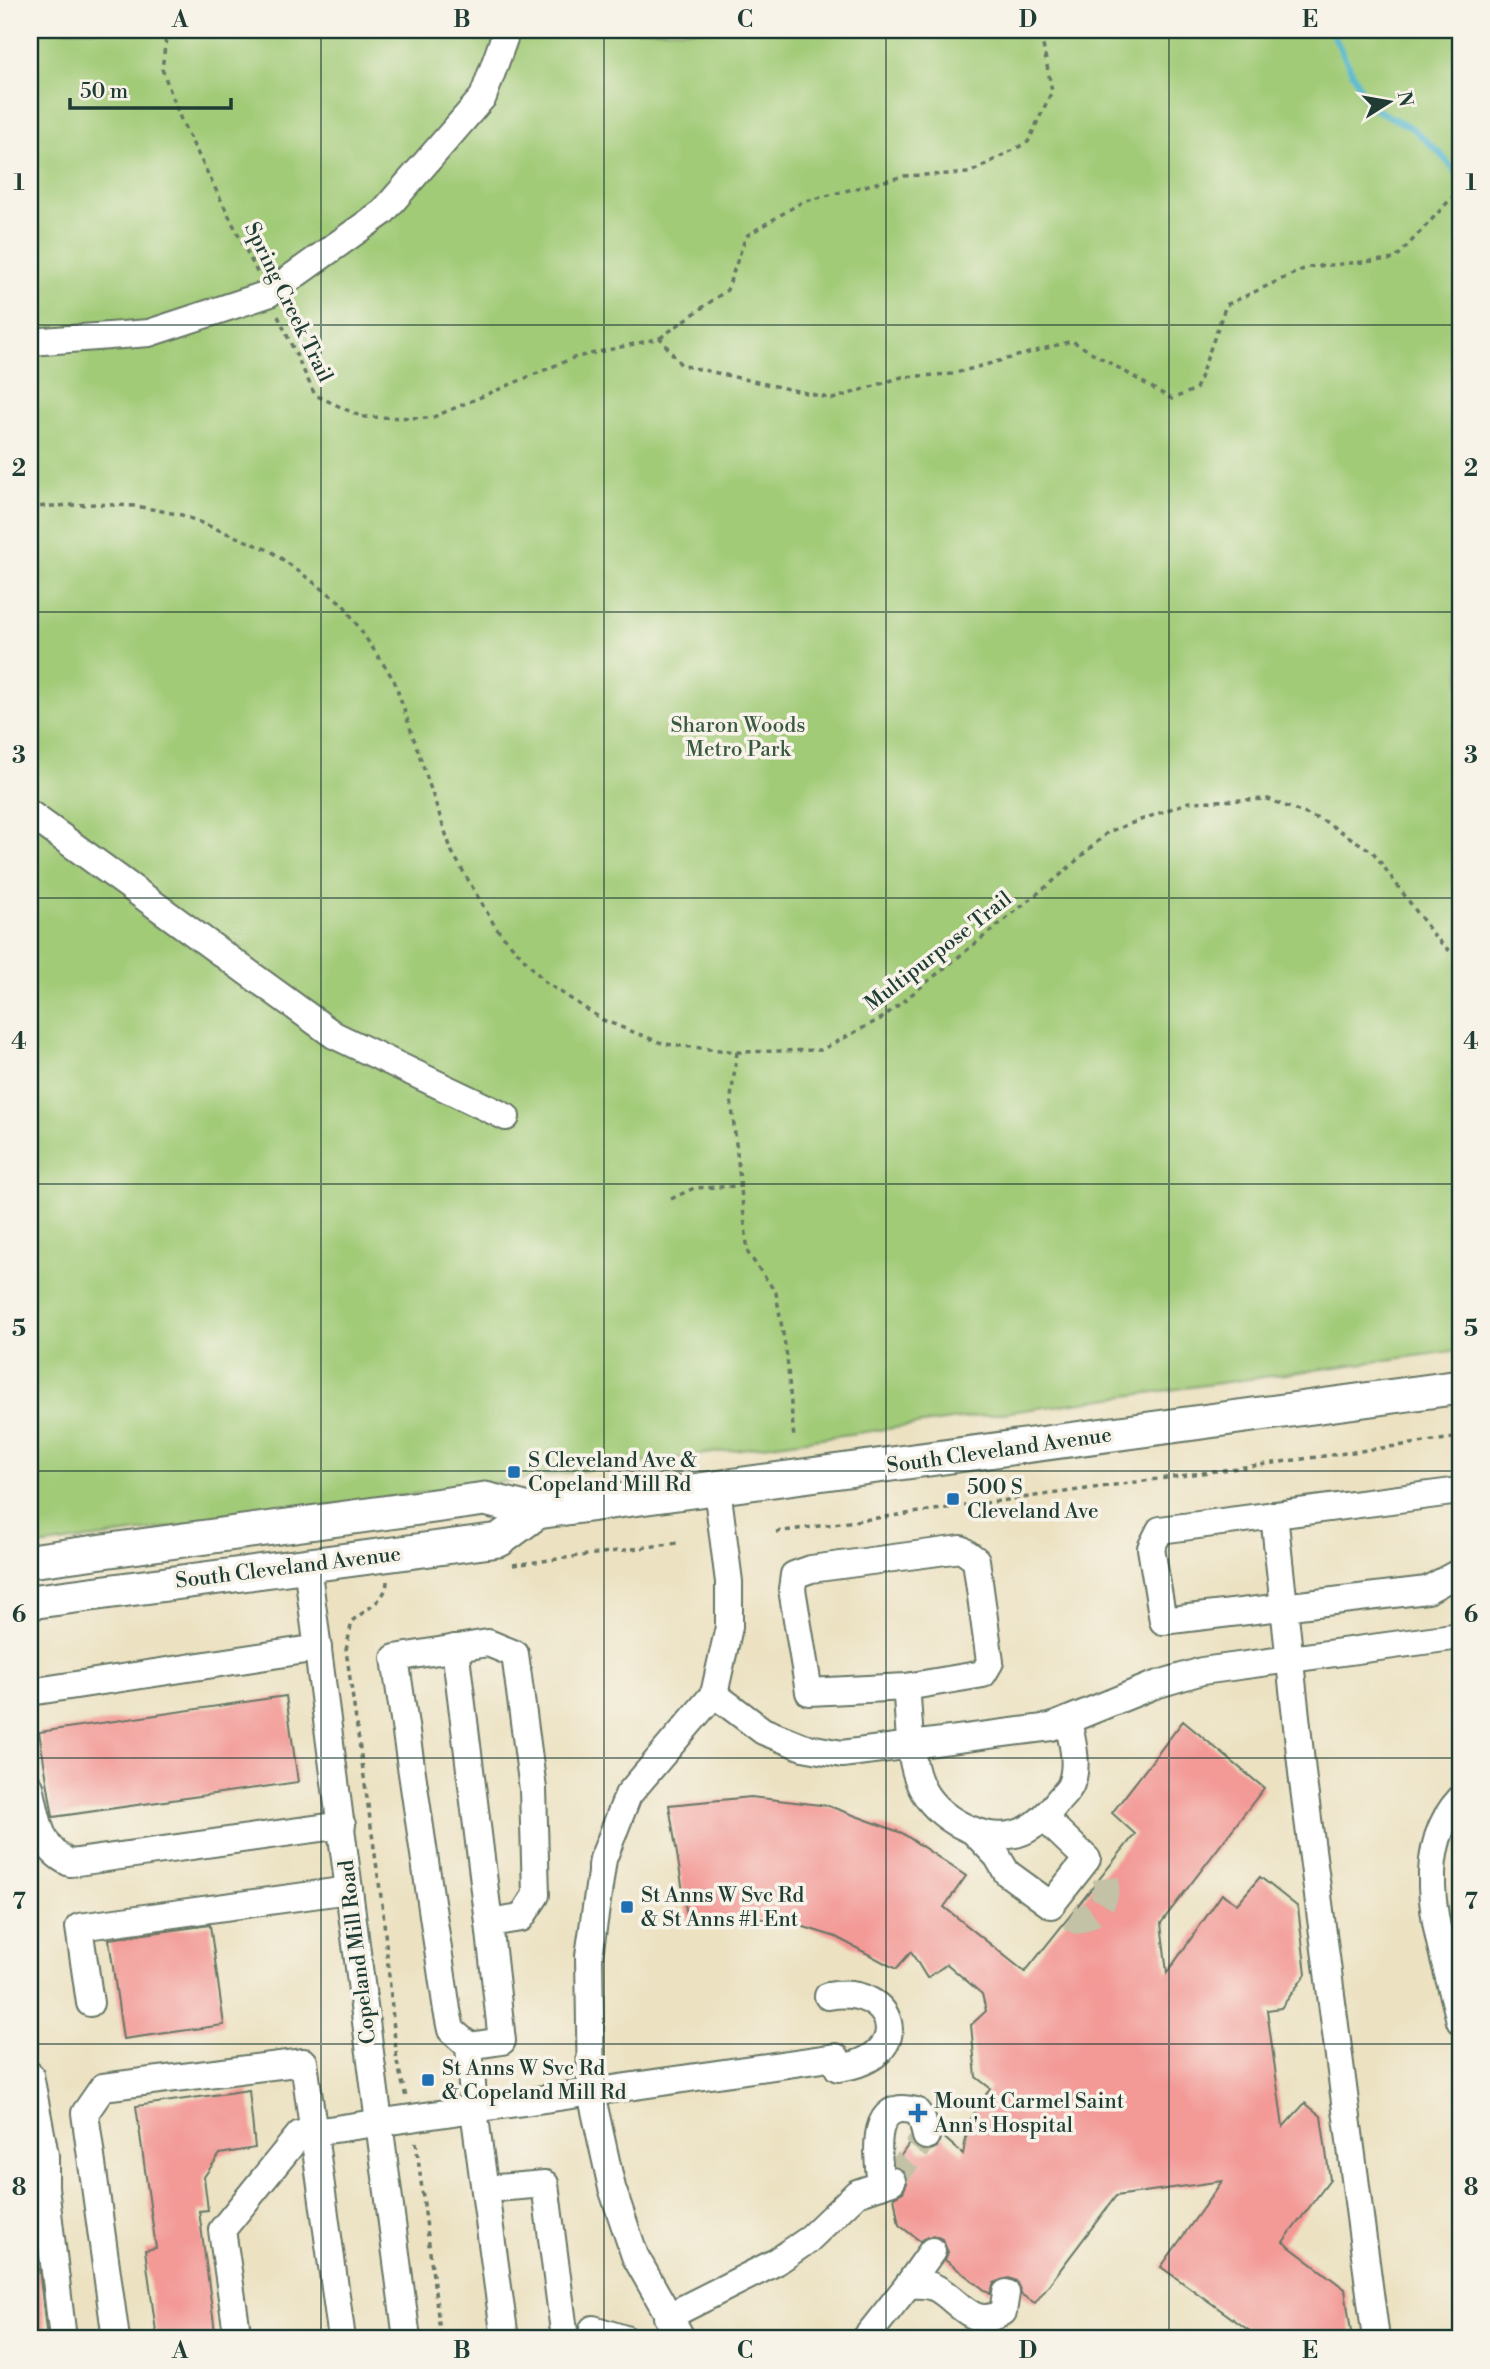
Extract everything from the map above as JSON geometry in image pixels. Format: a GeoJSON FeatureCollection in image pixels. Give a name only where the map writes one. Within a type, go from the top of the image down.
{"type":"FeatureCollection","features":[{"type":"Feature","properties":{"kind":"main road","name":"South Cleveland Avenue"},"geometry":{"type":"LineString","coordinates":[[30,1561],[485,1499],[537,1512],[1460,1387]]}},
{"type":"Feature","properties":{"kind":"main road","name":"South Cleveland Avenue"},"geometry":{"type":"LineString","coordinates":[[30,1602],[499,1540],[537,1512]]}},
{"type":"Feature","properties":{"kind":"street"},"geometry":{"type":"LineString","coordinates":[[30,342],[149,332],[268,294],[383,212],[483,97],[507,30]]}},
{"type":"Feature","properties":{"kind":"street"},"geometry":{"type":"LineString","coordinates":[[30,814],[334,1035],[506,1117]]}},
{"type":"Feature","properties":{"kind":"street"},"geometry":{"type":"LineString","coordinates":[[682,2339],[667,2317],[635,2256],[612,2188],[592,2092],[589,1956],[603,1859],[628,1795],[714,1694],[729,1627],[729,1582],[717,1488]]}},
{"type":"Feature","properties":{"kind":"street"},"geometry":{"type":"LineString","coordinates":[[1460,1491],[1160,1530],[1151,1548],[1163,1620],[1427,1590],[1460,1572]]}},
{"type":"Feature","properties":{"kind":"street"},"geometry":{"type":"LineString","coordinates":[[1274,1515],[1287,1607],[1303,1781],[1376,2339]]}},
{"type":"Feature","properties":{"kind":"street"},"geometry":{"type":"LineString","coordinates":[[961,1549],[976,1560],[990,1662],[983,1674],[906,1687],[809,1692],[792,1588],[794,1575],[811,1569],[961,1549]]}},
{"type":"Feature","properties":{"kind":"street","name":"Copeland Mill Road"},"geometry":{"type":"LineString","coordinates":[[307,1565],[342,1825],[377,2125],[407,2339]]}},
{"type":"Feature","properties":{"kind":"street"},"geometry":{"type":"LineString","coordinates":[[714,1694],[763,1731],[803,1747],[842,1754],[1051,1727],[1152,1686],[1202,1671],[1460,1636]]}},
{"type":"Feature","properties":{"kind":"street"},"geometry":{"type":"LineString","coordinates":[[489,1923],[521,1918],[536,1895],[533,1789],[515,1654],[488,1643],[395,1658],[447,2010],[451,2030],[469,2046],[474,2110],[505,2339]]}},
{"type":"Feature","properties":{"kind":"street"},"geometry":{"type":"LineString","coordinates":[[30,1692],[318,1648]]}},
{"type":"Feature","properties":{"kind":"street"},"geometry":{"type":"LineString","coordinates":[[455,1648],[502,2041],[469,2046]]}},
{"type":"Feature","properties":{"kind":"street"},"geometry":{"type":"LineString","coordinates":[[906,1687],[912,1745],[923,1790],[933,1806],[951,1820],[972,1830],[1000,1836],[1025,1831],[1044,1818],[1071,1785],[1075,1759],[1068,1721]]}},
{"type":"Feature","properties":{"kind":"street"},"geometry":{"type":"LineString","coordinates":[[30,1787],[43,1839],[53,1855],[70,1863],[342,1825]]}},
{"type":"Feature","properties":{"kind":"street"},"geometry":{"type":"LineString","coordinates":[[1460,1799],[1442,1829],[1433,1857],[1432,1895],[1460,2021]]}},
{"type":"Feature","properties":{"kind":"street"},"geometry":{"type":"LineString","coordinates":[[972,1830],[997,1856],[1007,1873],[1060,1911],[1096,1866],[1044,1818]]}},
{"type":"Feature","properties":{"kind":"street"},"geometry":{"type":"LineString","coordinates":[[90,2003],[79,1927],[349,1890]]}},
{"type":"Feature","properties":{"kind":"street"},"geometry":{"type":"LineString","coordinates":[[238,2339],[222,2230],[300,2134],[592,2092],[837,2063],[859,2066],[883,2050],[888,2039],[887,2021],[874,2002],[852,1994],[828,1996]]}},
{"type":"Feature","properties":{"kind":"street"},"geometry":{"type":"LineString","coordinates":[[116,2339],[85,2113],[103,2087],[304,2062],[342,2339]]}},
{"type":"Feature","properties":{"kind":"street"},"geometry":{"type":"LineString","coordinates":[[30,2075],[45,2155],[45,2188],[64,2339]]}},
{"type":"Feature","properties":{"kind":"street"},"geometry":{"type":"LineString","coordinates":[[667,2317],[776,2263],[808,2240],[857,2193],[887,2183],[877,2137],[886,2118],[900,2109],[916,2111],[922,2119],[926,2136]]}},
{"type":"Feature","properties":{"kind":"street"},"geometry":{"type":"LineString","coordinates":[[485,2189],[545,2184],[565,2339]]}},
{"type":"Feature","properties":{"kind":"street"},"geometry":{"type":"LineString","coordinates":[[866,2339],[932,2251]]}},
{"type":"Feature","properties":{"kind":"street"},"geometry":{"type":"LineString","coordinates":[[908,2285],[928,2284],[937,2288],[973,2318],[985,2319],[1003,2312],[1006,2292]]}},
{"type":"Feature","properties":{"kind":"street"},"geometry":{"type":"LineString","coordinates":[[593,2329],[625,2339]]}},
{"type":"Feature","properties":{"kind":"path","name":"Spring Creek Trail"},"geometry":{"type":"LineString","coordinates":[[170,30],[166,38],[162,69],[176,107],[315,395],[362,417],[431,418],[573,358],[660,338]]}},
{"type":"Feature","properties":{"kind":"path"},"geometry":{"type":"LineString","coordinates":[[1040,30],[1052,91],[1028,142],[969,173],[904,176],[802,202],[746,236],[727,290],[660,338],[681,365],[833,399],[902,377],[952,374],[1072,341],[1172,399],[1196,389],[1226,305],[1308,267],[1395,259],[1460,189]]}},
{"type":"Feature","properties":{"kind":"path","name":"Multipurpose Trail"},"geometry":{"type":"LineString","coordinates":[[30,507],[136,506],[182,515],[271,551],[343,604],[394,680],[452,852],[496,928],[545,982],[603,1020],[664,1044],[737,1052],[821,1050],[882,1018],[1057,878],[1108,832],[1189,802],[1268,799],[1326,822],[1373,852],[1435,937],[1460,961]]}},
{"type":"Feature","properties":{"kind":"path"},"geometry":{"type":"LineString","coordinates":[[737,1052],[731,1098],[748,1253],[776,1293],[782,1318],[794,1439]]}},
{"type":"Feature","properties":{"kind":"path"},"geometry":{"type":"LineString","coordinates":[[671,1199],[694,1188],[742,1186]]}},
{"type":"Feature","properties":{"kind":"path"},"geometry":{"type":"LineString","coordinates":[[776,1532],[1454,1438],[1460,1433]]}},
{"type":"Feature","properties":{"kind":"path"},"geometry":{"type":"LineString","coordinates":[[387,1581],[387,1589],[378,1601],[352,1621],[346,1650],[383,1911],[397,2062],[413,2119],[441,2339]]}},
{"type":"Feature","properties":{"kind":"green space","name":"Sharon Woods Metro Park"},"geometry":{"type":"Polygon","coordinates":[[[30,30],[1460,30],[1460,1350],[30,1547],[30,30]]]}},
{"type":"Feature","properties":{"kind":"building"},"geometry":{"type":"Polygon","coordinates":[[[286,1696],[298,1782],[53,1817],[39,1732],[286,1696]]]}},
{"type":"Feature","properties":{"kind":"building"},"geometry":{"type":"Polygon","coordinates":[[[1183,1721],[1264,1788],[1161,1923],[1167,1973],[1222,1894],[1237,1904],[1260,1877],[1298,1907],[1306,1974],[1281,2008],[1267,2010],[1283,2127],[1305,2103],[1321,2116],[1330,2180],[1283,2242],[1345,2289],[1352,2339],[1261,2339],[1161,2267],[1222,2181],[1116,2196],[1035,2303],[1022,2295],[1016,2281],[1009,2278],[994,2283],[990,2294],[945,2260],[948,2252],[942,2239],[933,2235],[920,2241],[899,2225],[894,2197],[903,2192],[907,2183],[907,2175],[895,2164],[911,2141],[921,2151],[929,2151],[937,2147],[941,2135],[963,2154],[969,2122],[990,2088],[976,2077],[971,2025],[986,2011],[982,1994],[947,1964],[927,1978],[911,1952],[896,1969],[836,1937],[788,1922],[739,1916],[688,1922],[669,1805],[751,1797],[829,1806],[902,1833],[966,1876],[944,1907],[1025,1972],[1135,1834],[1112,1813],[1183,1721]]]}},
{"type":"Feature","properties":{"kind":"building"},"geometry":{"type":"Polygon","coordinates":[[[210,1925],[224,2025],[123,2039],[109,1939],[210,1925]]]}},
{"type":"Feature","properties":{"kind":"building"},"geometry":{"type":"Polygon","coordinates":[[[249,2090],[255,2148],[220,2154],[204,2177],[208,2210],[199,2211],[216,2339],[157,2339],[145,2250],[156,2248],[136,2106],[249,2090]]]}},
{"type":"Feature","properties":{"kind":"building"},"geometry":{"type":"Polygon","coordinates":[[[39,2269],[47,2339],[30,2339],[30,2270],[39,2269]]]}},
{"type":"Feature","properties":{"kind":"waterway"},"geometry":{"type":"LineString","coordinates":[[1331,30],[1369,106],[1412,128],[1442,155],[1460,178]]}},
{"type":"Feature","properties":{"kind":"tunnel"},"geometry":{"type":"LineString","coordinates":[[1070,1917],[1077,1921],[1098,1909],[1105,1897],[1105,1872]]}},
{"type":"Feature","properties":{"kind":"tunnel"},"geometry":{"type":"LineString","coordinates":[[892,2181],[926,2136]]}},
{"type":"Feature","properties":{"kind":"place","name":"S Cleveland Ave & Copeland Mill Rd"},"geometry":{"type":"Point","coordinates":[514,1472]}},
{"type":"Feature","properties":{"kind":"place","name":"500 S Cleveland Ave"},"geometry":{"type":"Point","coordinates":[953,1499]}},
{"type":"Feature","properties":{"kind":"place","name":"St Anns W Svc Rd & St Anns #1 Ent"},"geometry":{"type":"Point","coordinates":[627,1907]}},
{"type":"Feature","properties":{"kind":"place","name":"St Anns W Svc Rd & Copeland Mill Rd"},"geometry":{"type":"Point","coordinates":[428,2080]}},
{"type":"Feature","properties":{"kind":"place","name":"Mount Carmel Saint Ann's Hospital"},"geometry":{"type":"Point","coordinates":[918,2113]}}]}
